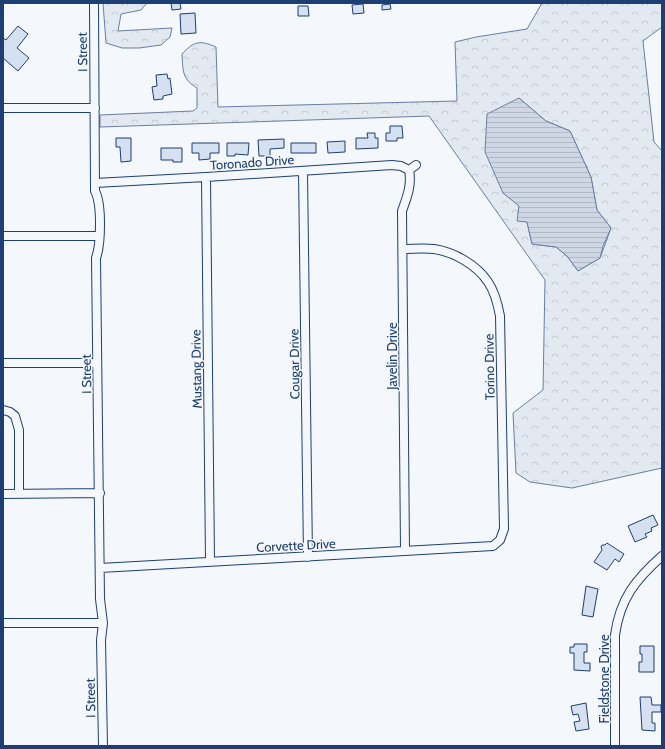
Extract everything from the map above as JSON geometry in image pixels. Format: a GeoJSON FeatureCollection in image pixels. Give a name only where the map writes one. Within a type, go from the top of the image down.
{"type":"FeatureCollection","features":[{"type":"Feature","properties":{"kind":"street","name":"I Street"},"geometry":{"type":"LineString","coordinates":[[94,3],[95,192],[100,209],[99,250],[96,258],[100,493],[100,599],[104,623],[101,640],[103,746]]}},
{"type":"Feature","properties":{"kind":"street"},"geometry":{"type":"LineString","coordinates":[[3,108],[95,108]]}},
{"type":"Feature","properties":{"kind":"street","name":"Toronado Drive"},"geometry":{"type":"LineString","coordinates":[[95,183],[392,165],[401,166],[409,170]]}},
{"type":"Feature","properties":{"kind":"street"},"geometry":{"type":"LineString","coordinates":[[409,170],[416,165]]}},
{"type":"Feature","properties":{"kind":"street","name":"Javelin Drive"},"geometry":{"type":"LineString","coordinates":[[405,551],[402,211],[410,188],[411,178],[409,170]]}},
{"type":"Feature","properties":{"kind":"street","name":"Cougar Drive"},"geometry":{"type":"LineString","coordinates":[[303,171],[308,556]]}},
{"type":"Feature","properties":{"kind":"street","name":"Mustang Drive"},"geometry":{"type":"LineString","coordinates":[[206,177],[210,561]]}},
{"type":"Feature","properties":{"kind":"street"},"geometry":{"type":"LineString","coordinates":[[3,236],[99,236]]}},
{"type":"Feature","properties":{"kind":"street","name":"Torino Drive"},"geometry":{"type":"LineString","coordinates":[[403,249],[434,249],[455,256],[474,266],[488,282],[498,303],[500,316],[504,529],[500,540],[493,546]]}},
{"type":"Feature","properties":{"kind":"street"},"geometry":{"type":"LineString","coordinates":[[3,363],[97,363]]}},
{"type":"Feature","properties":{"kind":"street"},"geometry":{"type":"LineString","coordinates":[[3,410],[10,412],[15,416],[19,430],[19,494]]}},
{"type":"Feature","properties":{"kind":"street"},"geometry":{"type":"LineString","coordinates":[[3,494],[100,493]]}},
{"type":"Feature","properties":{"kind":"street","name":"Corvette Drive"},"geometry":{"type":"LineString","coordinates":[[100,568],[493,546]]}},
{"type":"Feature","properties":{"kind":"street","name":"Fieldstone Drive"},"geometry":{"type":"LineString","coordinates":[[615,746],[615,635],[617,621],[628,592],[644,572],[662,556]]}},
{"type":"Feature","properties":{"kind":"street"},"geometry":{"type":"LineString","coordinates":[[3,624],[104,623]]}},
{"type":"Feature","properties":{"kind":"green space"},"geometry":{"type":"Polygon","coordinates":[[[103,3],[147,3],[141,10],[121,14],[118,31],[172,28],[170,37],[161,45],[139,48],[122,48],[106,43],[103,3]]]}},
{"type":"Feature","properties":{"kind":"green space"},"geometry":{"type":"Polygon","coordinates":[[[542,3],[662,3],[662,27],[643,41],[654,142],[662,151],[662,468],[572,488],[530,482],[516,473],[513,413],[543,390],[545,280],[429,116],[100,127],[100,115],[193,111],[197,108],[197,88],[188,81],[184,74],[182,54],[190,46],[198,43],[206,43],[216,47],[218,107],[457,101],[455,42],[527,29],[542,3]],[[519,98],[503,193],[520,206],[527,222],[532,244],[556,247],[567,256],[578,271],[600,258],[611,228],[597,210],[591,177],[570,131],[546,121],[519,98]]]}},
{"type":"Feature","properties":{"kind":"shaded area"},"geometry":{"type":"Polygon","coordinates":[[[519,98],[546,121],[570,131],[591,177],[597,210],[611,228],[603,246],[600,258],[578,271],[567,256],[556,247],[532,244],[527,222],[517,221],[519,206],[503,193],[485,152],[487,114],[519,98]]]}},
{"type":"Feature","properties":{"kind":"building"},"geometry":{"type":"Polygon","coordinates":[[[171,3],[180,3],[181,9],[172,10],[171,3]]]}},
{"type":"Feature","properties":{"kind":"building"},"geometry":{"type":"Polygon","coordinates":[[[363,4],[364,13],[353,14],[352,5],[363,4]]]}},
{"type":"Feature","properties":{"kind":"building"},"geometry":{"type":"Polygon","coordinates":[[[390,4],[391,9],[382,10],[382,5],[390,4]]]}},
{"type":"Feature","properties":{"kind":"building"},"geometry":{"type":"Polygon","coordinates":[[[298,6],[308,6],[309,16],[298,16],[298,6]]]}},
{"type":"Feature","properties":{"kind":"building"},"geometry":{"type":"Polygon","coordinates":[[[195,13],[196,33],[181,34],[180,14],[195,13]]]}},
{"type":"Feature","properties":{"kind":"building"},"geometry":{"type":"Polygon","coordinates":[[[18,26],[28,34],[17,48],[29,58],[18,71],[3,58],[3,38],[6,40],[18,26]]]}},
{"type":"Feature","properties":{"kind":"building"},"geometry":{"type":"Polygon","coordinates":[[[167,74],[168,79],[170,78],[172,94],[163,96],[163,99],[154,100],[152,87],[157,86],[156,75],[167,74]]]}},
{"type":"Feature","properties":{"kind":"building"},"geometry":{"type":"Polygon","coordinates":[[[390,126],[402,126],[403,138],[397,138],[397,141],[386,141],[386,133],[390,133],[390,126]]]}},
{"type":"Feature","properties":{"kind":"building"},"geometry":{"type":"Polygon","coordinates":[[[367,133],[375,133],[375,138],[378,138],[378,148],[356,149],[356,138],[368,138],[367,133]]]}},
{"type":"Feature","properties":{"kind":"building"},"geometry":{"type":"Polygon","coordinates":[[[116,138],[131,138],[131,161],[121,162],[120,147],[116,147],[116,138]]]}},
{"type":"Feature","properties":{"kind":"building"},"geometry":{"type":"Polygon","coordinates":[[[284,139],[284,148],[270,149],[270,156],[259,156],[258,140],[284,139]]]}},
{"type":"Feature","properties":{"kind":"building"},"geometry":{"type":"Polygon","coordinates":[[[345,141],[345,152],[328,153],[327,142],[345,141]]]}},
{"type":"Feature","properties":{"kind":"building"},"geometry":{"type":"Polygon","coordinates":[[[192,143],[219,143],[219,153],[210,153],[210,159],[199,160],[199,153],[192,153],[192,143]]]}},
{"type":"Feature","properties":{"kind":"building"},"geometry":{"type":"Polygon","coordinates":[[[227,143],[249,143],[248,155],[235,154],[235,156],[227,156],[227,143]]]}},
{"type":"Feature","properties":{"kind":"building"},"geometry":{"type":"Polygon","coordinates":[[[291,143],[316,143],[316,153],[291,153],[291,143]]]}},
{"type":"Feature","properties":{"kind":"building"},"geometry":{"type":"Polygon","coordinates":[[[161,148],[182,148],[182,162],[161,160],[161,148]]]}},
{"type":"Feature","properties":{"kind":"building"},"geometry":{"type":"Polygon","coordinates":[[[653,515],[658,525],[651,528],[652,531],[645,534],[647,537],[635,542],[628,526],[653,515]]]}},
{"type":"Feature","properties":{"kind":"building"},"geometry":{"type":"Polygon","coordinates":[[[607,543],[624,554],[619,562],[615,559],[607,570],[594,562],[602,550],[602,545],[607,543]]]}},
{"type":"Feature","properties":{"kind":"building"},"geometry":{"type":"Polygon","coordinates":[[[586,586],[598,589],[593,617],[582,615],[586,586]]]}},
{"type":"Feature","properties":{"kind":"building"},"geometry":{"type":"Polygon","coordinates":[[[574,644],[587,644],[587,652],[584,652],[584,663],[590,663],[590,671],[574,670],[574,653],[570,653],[570,647],[574,647],[574,644]]]}},
{"type":"Feature","properties":{"kind":"building"},"geometry":{"type":"Polygon","coordinates":[[[640,646],[654,646],[654,672],[639,672],[639,662],[642,662],[640,646]]]}},
{"type":"Feature","properties":{"kind":"building"},"geometry":{"type":"Polygon","coordinates":[[[640,697],[651,697],[652,705],[661,705],[661,712],[652,712],[652,723],[655,723],[655,731],[642,730],[640,697]]]}},
{"type":"Feature","properties":{"kind":"building"},"geometry":{"type":"Polygon","coordinates":[[[586,703],[589,729],[576,731],[574,722],[580,721],[578,714],[573,715],[571,706],[586,703]]]}}]}
